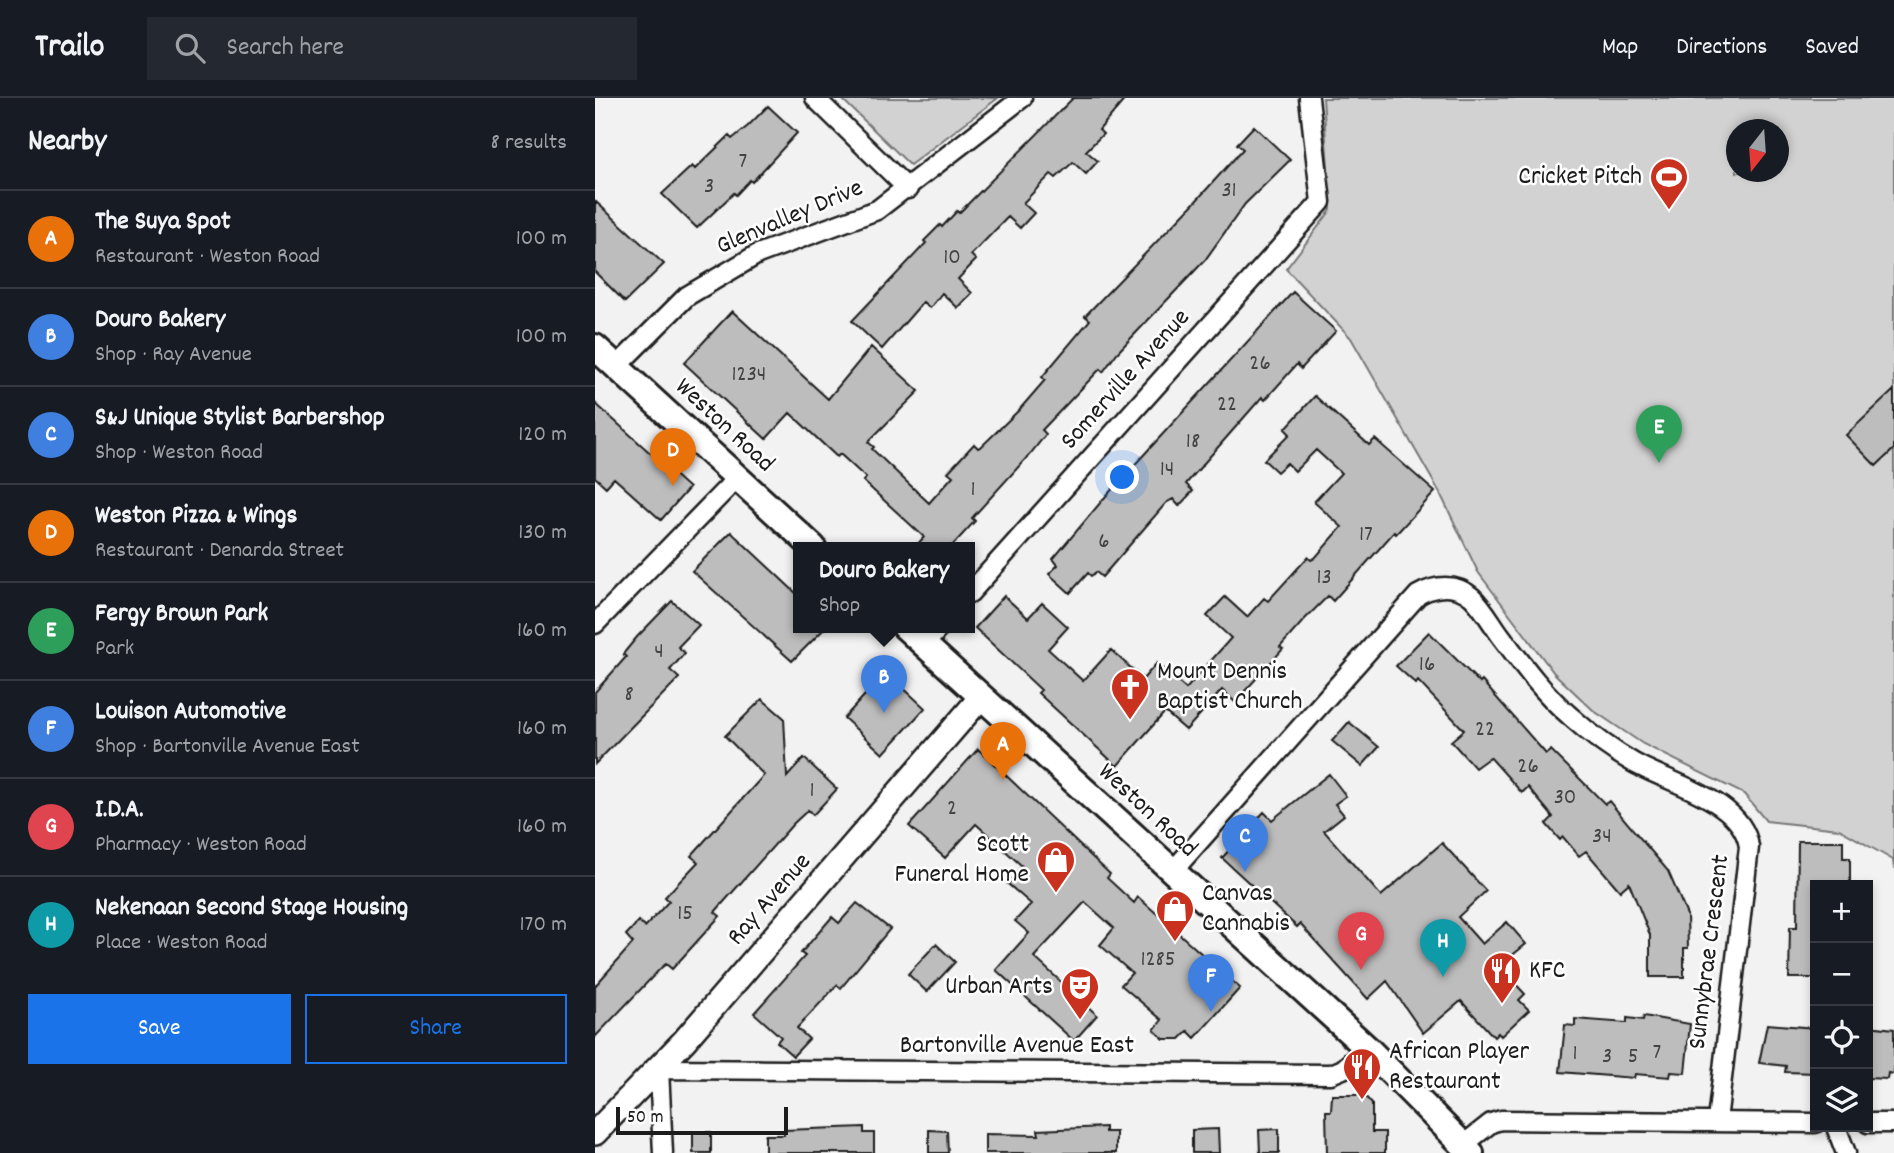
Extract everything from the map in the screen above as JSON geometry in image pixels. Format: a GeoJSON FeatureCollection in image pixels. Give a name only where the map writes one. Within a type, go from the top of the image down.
{"type":"FeatureCollection","features":[{"type":"Feature","properties":{"kind":"main road","name":"Weston Road"},"geometry":{"type":"LineString","coordinates":[[595,346],[736,480],[807,542]]}},
{"type":"Feature","properties":{"kind":"main road","name":"Weston Road"},"geometry":{"type":"LineString","coordinates":[[933,636],[981,697],[1171,873],[1367,1048],[1467,1149]]}},
{"type":"Feature","properties":{"kind":"street"},"geometry":{"type":"LineString","coordinates":[[815,98],[908,189]]}},
{"type":"Feature","properties":{"kind":"street","name":"Glenvalley Drive"},"geometry":{"type":"LineString","coordinates":[[617,366],[659,321],[696,290],[758,254],[860,219],[908,189],[1022,98]]}},
{"type":"Feature","properties":{"kind":"street","name":"Somerville Avenue"},"geometry":{"type":"LineString","coordinates":[[975,587],[1321,202],[1309,98]]}},
{"type":"Feature","properties":{"kind":"street"},"geometry":{"type":"LineString","coordinates":[[595,624],[736,480]]}},
{"type":"Feature","properties":{"kind":"street","name":"Sunnybrae Crescent"},"geometry":{"type":"LineString","coordinates":[[1171,873],[1418,594],[1429,588],[1455,588],[1472,597],[1538,684],[1576,722],[1637,764],[1719,804],[1741,822],[1747,833],[1749,847],[1717,1121]]}},
{"type":"Feature","properties":{"kind":"street","name":"Ray Avenue"},"geometry":{"type":"LineString","coordinates":[[595,1133],[659,1069],[981,697]]}},
{"type":"Feature","properties":{"kind":"street","name":"Bartonville Avenue East"},"geometry":{"type":"LineString","coordinates":[[659,1069],[1331,1074],[1343,1069],[1367,1048]]}},
{"type":"Feature","properties":{"kind":"street"},"geometry":{"type":"LineString","coordinates":[[659,1069],[663,1153]]}},
{"type":"Feature","properties":{"kind":"street"},"geometry":{"type":"LineString","coordinates":[[1467,1149],[1491,1124],[1501,1120],[1810,1123]]}},
{"type":"Feature","properties":{"kind":"street"},"geometry":{"type":"LineString","coordinates":[[1873,1123],[1894,1123]]}},
{"type":"Feature","properties":{"kind":"street"},"geometry":{"type":"LineString","coordinates":[[1838,1132],[1846,1153]]}},
{"type":"Feature","properties":{"kind":"shaded area"},"geometry":{"type":"Polygon","coordinates":[[[841,98],[998,98],[910,165],[841,98]]]}},
{"type":"Feature","properties":{"kind":"shaded area"},"geometry":{"type":"Polygon","coordinates":[[[1323,98],[1894,98],[1894,869],[1893,860],[1839,829],[1766,821],[1744,794],[1643,744],[1594,711],[1554,673],[1478,572],[1440,493],[1351,338],[1286,269],[1331,210],[1323,98]]]}},
{"type":"Feature","properties":{"kind":"building"},"geometry":{"type":"Polygon","coordinates":[[[1073,98],[1126,98],[1099,130],[1103,134],[1086,151],[1098,161],[1086,174],[1073,162],[1056,178],[1051,174],[1023,203],[1034,213],[1020,228],[1008,217],[971,255],[976,260],[958,279],[972,293],[958,308],[942,293],[930,308],[923,302],[882,349],[852,321],[926,243],[924,241],[957,211],[959,213],[1073,98]]]}},
{"type":"Feature","properties":{"kind":"building"},"geometry":{"type":"Polygon","coordinates":[[[768,106],[797,133],[752,182],[750,180],[736,195],[734,193],[697,228],[662,194],[692,166],[695,169],[729,136],[732,139],[748,126],[768,106]]]}},
{"type":"Feature","properties":{"kind":"building"},"geometry":{"type":"Polygon","coordinates":[[[1254,126],[1290,160],[1245,204],[1205,260],[1117,353],[1103,372],[1100,369],[1042,430],[1046,434],[972,518],[975,521],[956,542],[920,542],[924,537],[863,481],[866,478],[840,454],[837,457],[790,413],[766,439],[684,363],[732,311],[828,399],[871,347],[919,391],[868,442],[874,447],[872,449],[929,503],[953,476],[948,472],[974,444],[978,448],[982,446],[1045,380],[1042,377],[1090,320],[1085,316],[1243,149],[1237,144],[1254,126]]]}},
{"type":"Feature","properties":{"kind":"building"},"geometry":{"type":"Polygon","coordinates":[[[595,201],[664,264],[625,302],[595,272],[595,201]]]}},
{"type":"Feature","properties":{"kind":"building"},"geometry":{"type":"Polygon","coordinates":[[[1293,292],[1336,331],[1301,369],[1297,364],[1265,400],[1262,397],[1186,484],[1193,491],[1179,506],[1173,499],[1166,503],[1102,577],[1096,572],[1091,576],[1088,573],[1070,593],[1049,574],[1058,565],[1053,559],[1106,496],[1293,292]]]}},
{"type":"Feature","properties":{"kind":"building"},"geometry":{"type":"Polygon","coordinates":[[[1894,390],[1894,449],[1876,466],[1846,435],[1894,390]]]}},
{"type":"Feature","properties":{"kind":"building"},"geometry":{"type":"Polygon","coordinates":[[[1315,396],[1369,445],[1375,439],[1435,492],[1396,534],[1394,532],[1333,601],[1328,596],[1304,620],[1280,647],[1283,649],[1235,702],[1222,690],[1186,730],[1165,712],[1117,766],[1038,693],[1041,690],[975,628],[1004,596],[1028,618],[1042,603],[1068,627],[1048,649],[1083,681],[1111,650],[1143,679],[1157,663],[1186,689],[1231,638],[1207,616],[1225,597],[1247,617],[1264,598],[1268,601],[1308,557],[1311,560],[1315,558],[1342,527],[1314,502],[1341,473],[1316,450],[1295,471],[1287,463],[1277,472],[1264,460],[1290,434],[1285,429],[1315,396]]]}},
{"type":"Feature","properties":{"kind":"building"},"geometry":{"type":"Polygon","coordinates":[[[595,403],[689,488],[661,520],[614,478],[606,487],[595,477],[595,403]]]}},
{"type":"Feature","properties":{"kind":"building"},"geometry":{"type":"Polygon","coordinates":[[[731,532],[793,590],[793,633],[820,633],[792,661],[692,571],[731,532]]]}},
{"type":"Feature","properties":{"kind":"building"},"geometry":{"type":"Polygon","coordinates":[[[672,601],[699,625],[678,647],[685,653],[670,670],[679,678],[595,764],[595,692],[626,657],[623,654],[637,637],[672,601]]]}},
{"type":"Feature","properties":{"kind":"building"},"geometry":{"type":"Polygon","coordinates":[[[1429,632],[1480,683],[1482,681],[1546,754],[1551,750],[1605,804],[1609,801],[1668,871],[1687,915],[1688,948],[1684,948],[1684,977],[1650,977],[1650,935],[1629,883],[1620,891],[1586,851],[1579,856],[1563,837],[1560,840],[1546,824],[1553,817],[1528,787],[1522,793],[1490,757],[1475,768],[1451,741],[1464,730],[1418,681],[1416,684],[1396,666],[1429,632]]]}},
{"type":"Feature","properties":{"kind":"building"},"geometry":{"type":"Polygon","coordinates":[[[886,672],[925,708],[883,754],[844,718],[886,672]]]}},
{"type":"Feature","properties":{"kind":"building"},"geometry":{"type":"Polygon","coordinates":[[[762,699],[784,718],[787,777],[804,758],[837,789],[813,815],[808,810],[793,824],[715,912],[720,916],[672,969],[666,964],[661,968],[595,1037],[595,986],[633,943],[626,935],[639,921],[645,927],[669,901],[665,897],[698,862],[691,856],[764,775],[725,736],[762,699]]]}},
{"type":"Feature","properties":{"kind":"building"},"geometry":{"type":"Polygon","coordinates":[[[1349,722],[1379,747],[1362,766],[1332,741],[1349,722]]]}},
{"type":"Feature","properties":{"kind":"building"},"geometry":{"type":"Polygon","coordinates":[[[978,749],[1110,874],[1107,878],[1134,903],[1138,897],[1240,988],[1195,1038],[1188,1031],[1180,1039],[1164,1039],[1154,1030],[1162,1020],[1121,985],[1132,973],[1100,945],[1114,928],[1085,902],[1034,957],[1097,1015],[1074,1041],[996,970],[1029,933],[1015,921],[1031,904],[1008,884],[1022,866],[976,824],[945,858],[909,826],[978,749]]]}},
{"type":"Feature","properties":{"kind":"building"},"geometry":{"type":"Polygon","coordinates":[[[1329,774],[1346,796],[1335,804],[1344,815],[1324,831],[1381,896],[1442,843],[1486,891],[1458,917],[1482,944],[1507,922],[1526,944],[1499,966],[1525,994],[1519,1000],[1529,1010],[1501,1036],[1498,1033],[1494,1037],[1461,1001],[1423,1033],[1387,981],[1368,999],[1300,924],[1297,927],[1222,858],[1264,812],[1272,820],[1329,774]]]}},
{"type":"Feature","properties":{"kind":"building"},"geometry":{"type":"Polygon","coordinates":[[[1798,841],[1843,841],[1843,858],[1850,858],[1850,880],[1810,880],[1810,978],[1789,978],[1790,927],[1797,927],[1798,841]]]}},
{"type":"Feature","properties":{"kind":"building"},"geometry":{"type":"Polygon","coordinates":[[[857,903],[890,929],[841,988],[837,985],[797,1028],[809,1039],[793,1056],[777,1042],[781,1037],[754,1013],[805,956],[801,953],[832,917],[839,923],[857,903]]]}},
{"type":"Feature","properties":{"kind":"building"},"geometry":{"type":"Polygon","coordinates":[[[936,944],[955,962],[927,992],[908,974],[936,944]]]}},
{"type":"Feature","properties":{"kind":"building"},"geometry":{"type":"Polygon","coordinates":[[[1644,1016],[1690,1024],[1685,1073],[1671,1072],[1670,1077],[1635,1074],[1634,1078],[1560,1072],[1565,1025],[1575,1026],[1575,1019],[1627,1023],[1627,1018],[1643,1020],[1644,1016]]]}},
{"type":"Feature","properties":{"kind":"building"},"geometry":{"type":"Polygon","coordinates":[[[1767,1024],[1810,1028],[1810,1073],[1785,1072],[1786,1066],[1759,1063],[1767,1024]]]}},
{"type":"Feature","properties":{"kind":"building"},"geometry":{"type":"Polygon","coordinates":[[[1873,1027],[1894,1029],[1894,1074],[1888,1073],[1887,1079],[1873,1078],[1873,1027]]]}},
{"type":"Feature","properties":{"kind":"building"},"geometry":{"type":"Polygon","coordinates":[[[1332,1095],[1364,1095],[1372,1104],[1372,1132],[1385,1132],[1385,1153],[1327,1153],[1326,1111],[1331,1111],[1332,1095]]]}},
{"type":"Feature","properties":{"kind":"building"},"geometry":{"type":"Polygon","coordinates":[[[864,1127],[864,1133],[874,1133],[874,1153],[765,1153],[765,1135],[784,1135],[784,1130],[864,1127]]]}},
{"type":"Feature","properties":{"kind":"building"},"geometry":{"type":"Polygon","coordinates":[[[1105,1127],[1105,1132],[1116,1132],[1116,1153],[985,1153],[985,1134],[1039,1135],[1038,1130],[1105,1127]]]}},
{"type":"Feature","properties":{"kind":"building"},"geometry":{"type":"Polygon","coordinates":[[[1218,1129],[1219,1153],[1192,1153],[1192,1130],[1218,1129]]]}},
{"type":"Feature","properties":{"kind":"building"},"geometry":{"type":"Polygon","coordinates":[[[1279,1129],[1279,1153],[1260,1153],[1259,1130],[1279,1129]]]}},
{"type":"Feature","properties":{"kind":"building"},"geometry":{"type":"Polygon","coordinates":[[[929,1130],[947,1131],[948,1153],[929,1153],[929,1130]]]}},
{"type":"Feature","properties":{"kind":"building"},"geometry":{"type":"Polygon","coordinates":[[[693,1132],[711,1132],[711,1153],[693,1153],[693,1132]]]}},
{"type":"Feature","properties":{"kind":"place","name":"Cricket Pitch"},"geometry":{"type":"Point","coordinates":[1669,211]}},
{"type":"Feature","properties":{"kind":"place","name":"Fergy Brown Park"},"geometry":{"type":"Point","coordinates":[1659,463]}},
{"type":"Feature","properties":{"kind":"place","name":"Weston Pizza & Wings"},"geometry":{"type":"Point","coordinates":[673,486]}},
{"type":"Feature","properties":{"kind":"place","name":"Douro Bakery"},"geometry":{"type":"Point","coordinates":[884,713]}},
{"type":"Feature","properties":{"kind":"place","name":"Mount Dennis Baptist Church"},"geometry":{"type":"Point","coordinates":[1130,721]}},
{"type":"Feature","properties":{"kind":"place","name":"The Suya Spot"},"geometry":{"type":"Point","coordinates":[1003,780]}},
{"type":"Feature","properties":{"kind":"place","name":"S&J Unique Stylist Barbershop"},"geometry":{"type":"Point","coordinates":[1245,872]}},
{"type":"Feature","properties":{"kind":"place","name":"Scott Funeral Home"},"geometry":{"type":"Point","coordinates":[1056,894]}},
{"type":"Feature","properties":{"kind":"place","name":"Canvas Cannabis"},"geometry":{"type":"Point","coordinates":[1175,943]}},
{"type":"Feature","properties":{"kind":"place","name":"I.D.A."},"geometry":{"type":"Point","coordinates":[1361,970]}},
{"type":"Feature","properties":{"kind":"place","name":"Nekenaan Second Stage Housing"},"geometry":{"type":"Point","coordinates":[1443,977]}},
{"type":"Feature","properties":{"kind":"place","name":"KFC"},"geometry":{"type":"Point","coordinates":[1502,1005]}},
{"type":"Feature","properties":{"kind":"place","name":"Louison Automotive"},"geometry":{"type":"Point","coordinates":[1211,1012]}},
{"type":"Feature","properties":{"kind":"place","name":"Urban Arts"},"geometry":{"type":"Point","coordinates":[1080,1021]}},
{"type":"Feature","properties":{"kind":"place","name":"African Player Restaurant"},"geometry":{"type":"Point","coordinates":[1362,1101]}}]}
